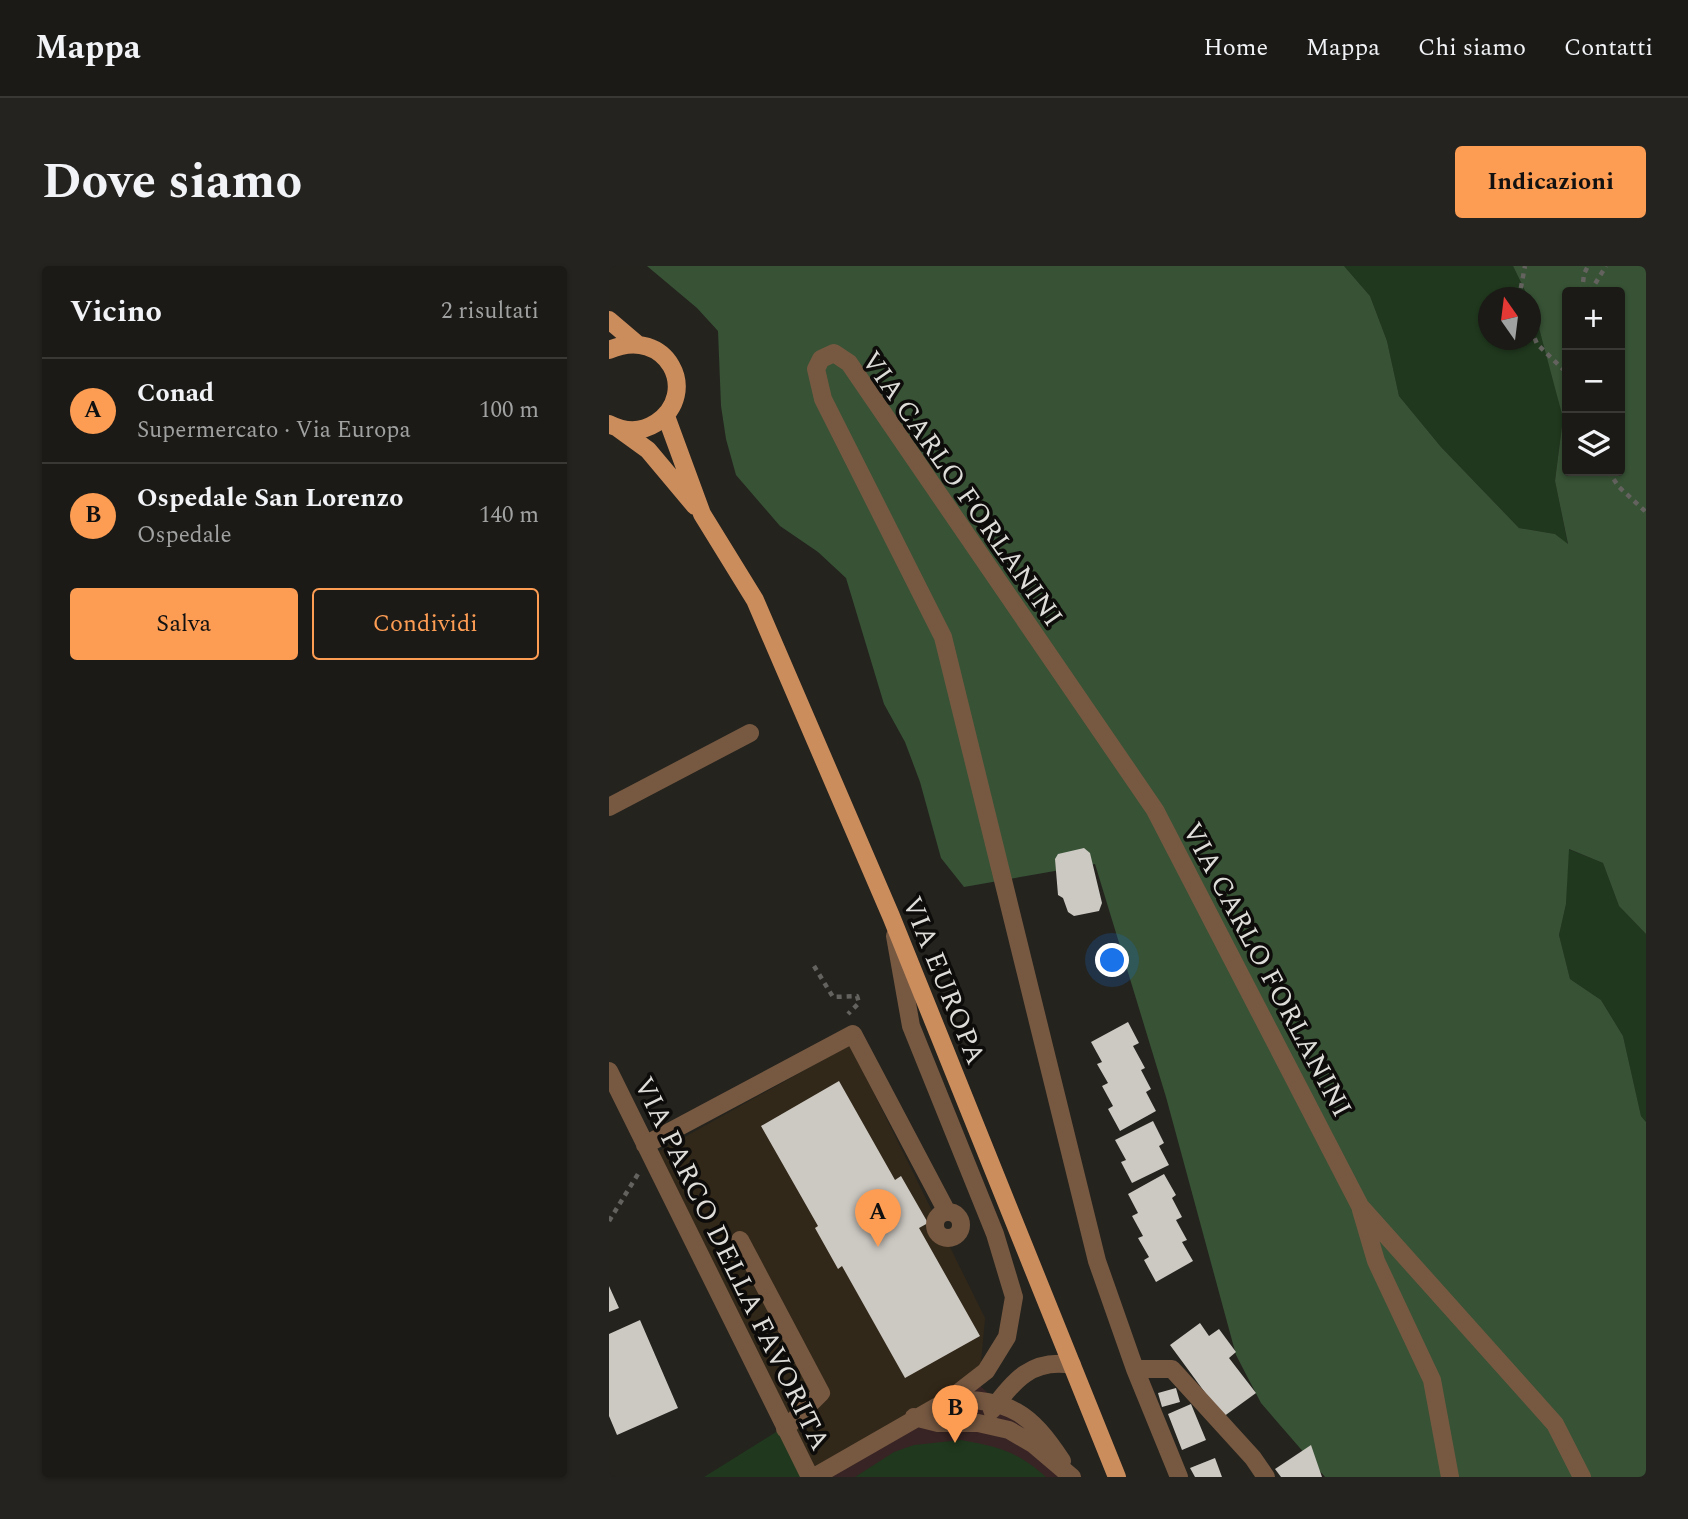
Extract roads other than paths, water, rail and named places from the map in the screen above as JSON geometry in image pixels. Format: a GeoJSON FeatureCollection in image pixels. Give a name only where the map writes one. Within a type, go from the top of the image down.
{"type":"FeatureCollection","features":[{"type":"Feature","properties":{"kind":"main road"},"geometry":{"type":"LineString","coordinates":[[609,320],[636,343]]}},
{"type":"Feature","properties":{"kind":"main road"},"geometry":{"type":"LineString","coordinates":[[609,350],[636,343],[663,355],[672,367],[676,382],[675,397],[666,416]]}},
{"type":"Feature","properties":{"kind":"main road","name":"VIA EUROPA"},"geometry":{"type":"LineString","coordinates":[[614,427],[633,431],[647,429],[666,416],[702,514]]}},
{"type":"Feature","properties":{"kind":"main road","name":"VIA EUROPA"},"geometry":{"type":"LineString","coordinates":[[614,427],[648,450],[702,514],[755,600],[891,916],[1117,1477]]}},
{"type":"Feature","properties":{"kind":"street","name":"VIA CARLO FORLANINI"},"geometry":{"type":"LineString","coordinates":[[1179,1477],[1135,1369],[1097,1261],[943,637],[823,399],[816,369],[821,359],[834,352],[849,363],[1155,810],[1360,1206],[1555,1424],[1582,1477]]}},
{"type":"Feature","properties":{"kind":"street"},"geometry":{"type":"LineString","coordinates":[[609,807],[750,733]]}},
{"type":"Feature","properties":{"kind":"street"},"geometry":{"type":"LineString","coordinates":[[812,1477],[950,1398],[986,1371],[1007,1337],[1014,1297],[995,1234],[911,1026],[891,916]]}},
{"type":"Feature","properties":{"kind":"street"},"geometry":{"type":"LineString","coordinates":[[645,1145],[853,1034],[947,1212]]}},
{"type":"Feature","properties":{"kind":"street","name":"VIA PARCO DELLA FAVORITA"},"geometry":{"type":"LineString","coordinates":[[609,1071],[785,1429],[812,1477]]}},
{"type":"Feature","properties":{"kind":"street"},"geometry":{"type":"LineString","coordinates":[[1360,1206],[1376,1261],[1432,1380],[1450,1477]]}},
{"type":"Feature","properties":{"kind":"street"},"geometry":{"type":"LineString","coordinates":[[740,1240],[821,1393],[785,1429]]}},
{"type":"Feature","properties":{"kind":"street"},"geometry":{"type":"LineString","coordinates":[[981,1424],[1015,1379],[1033,1368],[1056,1362],[1072,1365]]}},
{"type":"Feature","properties":{"kind":"street"},"geometry":{"type":"LineString","coordinates":[[1135,1369],[1172,1369],[1253,1458],[1266,1477]]}},
{"type":"Feature","properties":{"kind":"street"},"geometry":{"type":"LineString","coordinates":[[950,1398],[997,1402],[1024,1416],[1044,1434],[1072,1477]]}},
{"type":"Feature","properties":{"kind":"street"},"geometry":{"type":"LineString","coordinates":[[914,1417],[938,1423],[981,1424],[1009,1430],[1033,1444],[1072,1477]]}},
{"type":"Feature","properties":{"kind":"place","name":"Conad"},"geometry":{"type":"Point","coordinates":[878,1247]}},
{"type":"Feature","properties":{"kind":"place","name":"Ospedale San Lorenzo"},"geometry":{"type":"Point","coordinates":[955,1443]}}]}
